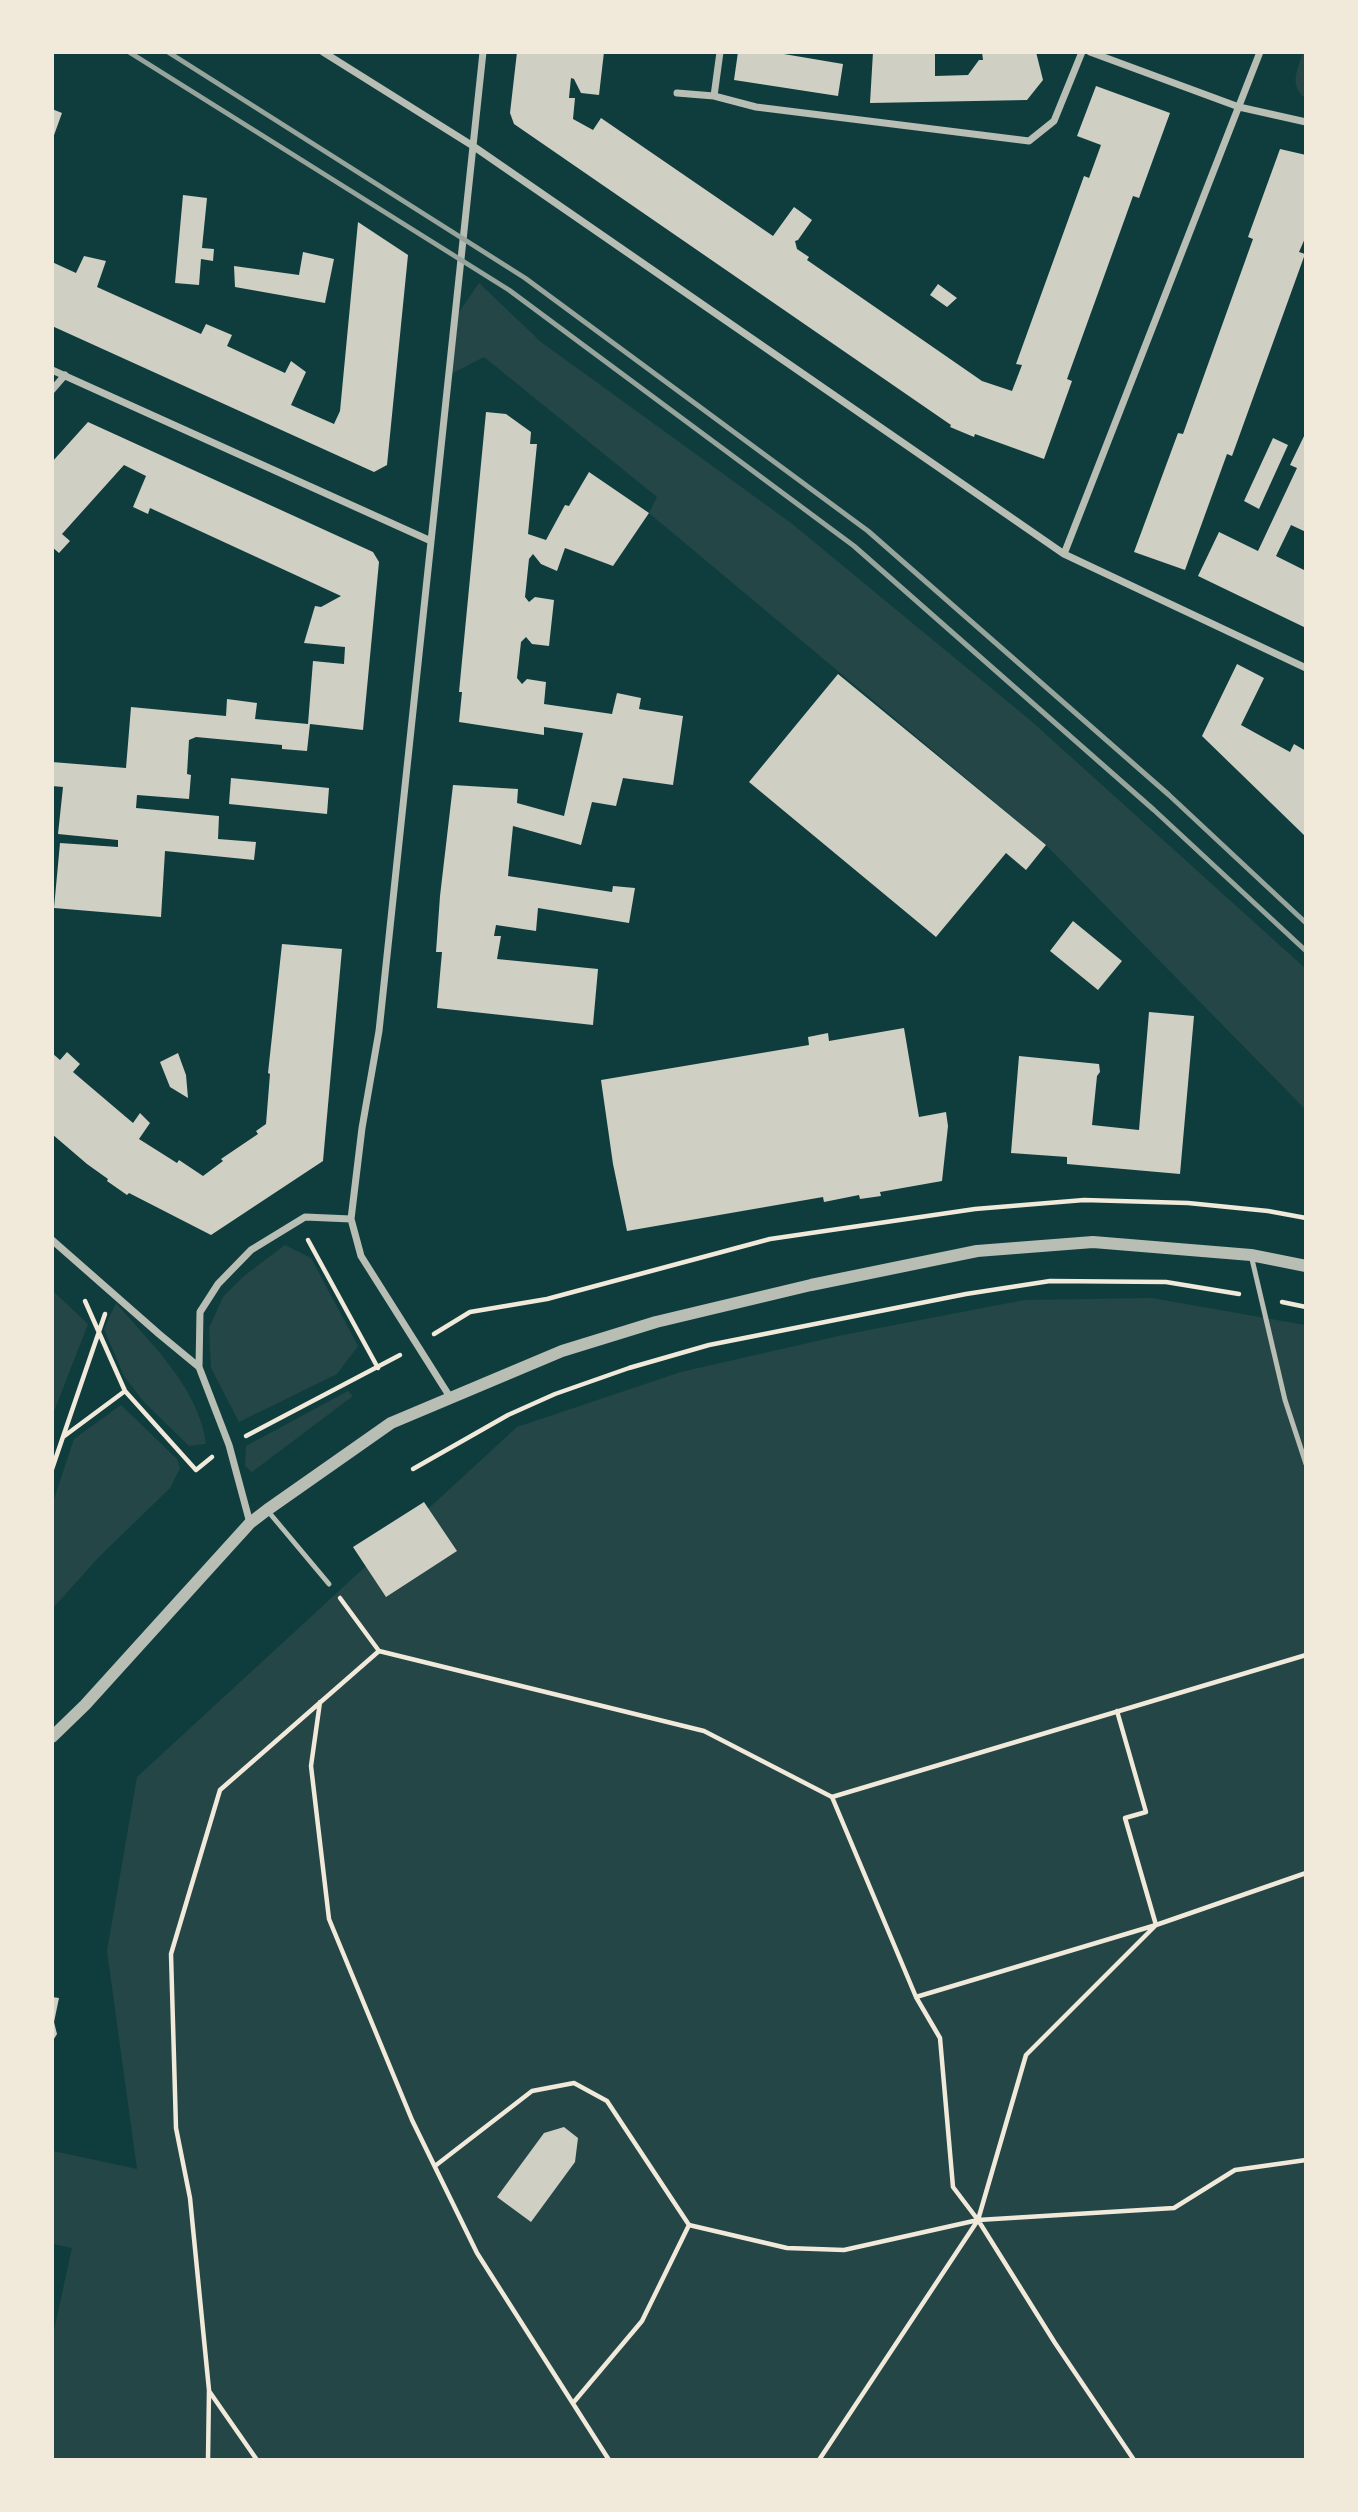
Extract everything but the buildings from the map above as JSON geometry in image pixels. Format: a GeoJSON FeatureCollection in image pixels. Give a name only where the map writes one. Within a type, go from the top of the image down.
{"type":"FeatureCollection","features":[{"type":"Feature","properties":{"kind":"street"},"geometry":{"type":"LineString","coordinates":[[323,52],[473,146],[1064,554],[1306,668]]}},
{"type":"Feature","properties":{"kind":"street"},"geometry":{"type":"LineString","coordinates":[[450,1398],[362,1256],[351,1219],[362,1128],[379,1031],[483,52]]}},
{"type":"Feature","properties":{"kind":"street"},"geometry":{"type":"LineString","coordinates":[[714,96],[720,52]]}},
{"type":"Feature","properties":{"kind":"street"},"geometry":{"type":"LineString","coordinates":[[677,93],[714,96],[756,107],[1028,141],[1054,121],[1082,52]]}},
{"type":"Feature","properties":{"kind":"street"},"geometry":{"type":"LineString","coordinates":[[1090,52],[1238,107],[1306,122]]}},
{"type":"Feature","properties":{"kind":"street"},"geometry":{"type":"LineString","coordinates":[[1064,554],[1260,52]]}},
{"type":"Feature","properties":{"kind":"street"},"geometry":{"type":"LineString","coordinates":[[52,370],[431,541]]}},
{"type":"Feature","properties":{"kind":"street"},"geometry":{"type":"LineString","coordinates":[[52,390],[65,375]]}},
{"type":"Feature","properties":{"kind":"street"},"geometry":{"type":"LineString","coordinates":[[250,1523],[229,1445],[199,1367],[200,1312],[218,1284],[251,1250],[305,1217],[351,1219]]}},
{"type":"Feature","properties":{"kind":"street"},"geometry":{"type":"LineString","coordinates":[[52,1240],[199,1367]]}},
{"type":"Feature","properties":{"kind":"street"},"geometry":{"type":"LineString","coordinates":[[52,1737],[85,1705],[250,1523],[267,1510],[391,1423],[562,1351],[656,1322],[977,1251],[1093,1242],[1251,1255],[1306,1266]]}},
{"type":"Feature","properties":{"kind":"lane"},"geometry":{"type":"LineString","coordinates":[[1251,1255],[1285,1400],[1306,1464]]}},
{"type":"Feature","properties":{"kind":"lane"},"geometry":{"type":"LineString","coordinates":[[267,1510],[329,1584]]}},
{"type":"Feature","properties":{"kind":"path"},"geometry":{"type":"LineString","coordinates":[[470,1312],[547,1299],[770,1239],[975,1209],[1084,1199],[1188,1203],[1306,1217]]}},
{"type":"Feature","properties":{"kind":"path"},"geometry":{"type":"LineString","coordinates":[[80,1297],[88,1305],[125,1391],[195,1470],[229,1445],[378,1368],[309,1245],[305,1217]]}},
{"type":"Feature","properties":{"kind":"path"},"geometry":{"type":"LineString","coordinates":[[413,1469],[508,1415],[555,1394],[629,1368],[709,1345],[966,1294],[1050,1281],[1166,1282],[1306,1307]]}},
{"type":"Feature","properties":{"kind":"path"},"geometry":{"type":"LineString","coordinates":[[52,1469],[112,1293]]}},
{"type":"Feature","properties":{"kind":"path"},"geometry":{"type":"LineString","coordinates":[[63,1437],[125,1391]]}},
{"type":"Feature","properties":{"kind":"path"},"geometry":{"type":"LineString","coordinates":[[329,1584],[379,1651],[704,1731],[832,1797],[916,1997],[940,2038],[953,2187],[978,2220],[1055,2343],[1134,2459]]}},
{"type":"Feature","properties":{"kind":"path"},"geometry":{"type":"LineString","coordinates":[[208,2459],[209,2390],[190,2198],[176,2128],[171,1954],[220,1790],[379,1651]]}},
{"type":"Feature","properties":{"kind":"path"},"geometry":{"type":"LineString","coordinates":[[832,1797],[1306,1655]]}},
{"type":"Feature","properties":{"kind":"path"},"geometry":{"type":"LineString","coordinates":[[321,1701],[311,1766],[329,1919],[412,2120],[477,2253],[609,2459]]}},
{"type":"Feature","properties":{"kind":"path"},"geometry":{"type":"LineString","coordinates":[[1117,1711],[1146,1812],[1125,1818],[1156,1925]]}},
{"type":"Feature","properties":{"kind":"path"},"geometry":{"type":"LineString","coordinates":[[916,1997],[1156,1925],[1306,1872]]}},
{"type":"Feature","properties":{"kind":"path"},"geometry":{"type":"LineString","coordinates":[[820,2459],[978,2220],[1026,2055],[1156,1925]]}},
{"type":"Feature","properties":{"kind":"path"},"geometry":{"type":"LineString","coordinates":[[435,2166],[533,2091],[574,2083],[607,2101],[689,2225],[788,2248],[844,2250],[978,2220],[1174,2208],[1235,2169],[1306,2160]]}},
{"type":"Feature","properties":{"kind":"path"},"geometry":{"type":"LineString","coordinates":[[573,2403],[642,2321],[689,2225]]}},
{"type":"Feature","properties":{"kind":"path"},"geometry":{"type":"LineString","coordinates":[[209,2390],[257,2459]]}},
{"type":"Feature","properties":{"kind":"shaded area"},"geometry":{"type":"Polygon","coordinates":[[[1305,53],[1305,98],[1296,83],[1305,53]]]}},
{"type":"Feature","properties":{"kind":"shaded area"},"geometry":{"type":"Polygon","coordinates":[[[479,283],[541,342],[791,523],[1030,720],[1305,968],[1305,1109],[1046,845],[649,513],[657,497],[484,357],[449,375],[455,318],[479,283]]]}},
{"type":"Feature","properties":{"kind":"shaded area"},"geometry":{"type":"Polygon","coordinates":[[[285,1245],[311,1258],[358,1346],[337,1374],[239,1422],[211,1368],[209,1328],[223,1297],[244,1276],[285,1245]]]}},
{"type":"Feature","properties":{"kind":"shaded area"},"geometry":{"type":"Polygon","coordinates":[[[53,1291],[88,1324],[53,1414],[53,1291]]]}},
{"type":"Feature","properties":{"kind":"shaded area"},"geometry":{"type":"Polygon","coordinates":[[[1152,1298],[1305,1325],[1305,2459],[52,2459],[53,2335],[72,2248],[53,2244],[53,2151],[137,2169],[107,1951],[137,1777],[517,1427],[681,1372],[843,1335],[1024,1300],[1152,1298]]]}},
{"type":"Feature","properties":{"kind":"shaded area"},"geometry":{"type":"Polygon","coordinates":[[[116,1303],[184,1386],[202,1424],[206,1444],[189,1446],[143,1401],[124,1376],[104,1329],[116,1303]]]}},
{"type":"Feature","properties":{"kind":"shaded area"},"geometry":{"type":"Polygon","coordinates":[[[348,1391],[353,1396],[252,1472],[245,1466],[246,1446],[348,1391]]]}},
{"type":"Feature","properties":{"kind":"shaded area"},"geometry":{"type":"Polygon","coordinates":[[[121,1405],[177,1459],[180,1468],[170,1488],[98,1558],[53,1608],[53,1502],[74,1439],[121,1405]]]}},
{"type":"Feature","properties":{"kind":"railway"},"geometry":{"type":"LineString","coordinates":[[129,52],[509,290],[854,546],[1154,810],[1306,951]]}},
{"type":"Feature","properties":{"kind":"railway"},"geometry":{"type":"LineString","coordinates":[[168,52],[525,278],[868,531],[1169,795],[1306,923]]}}]}
